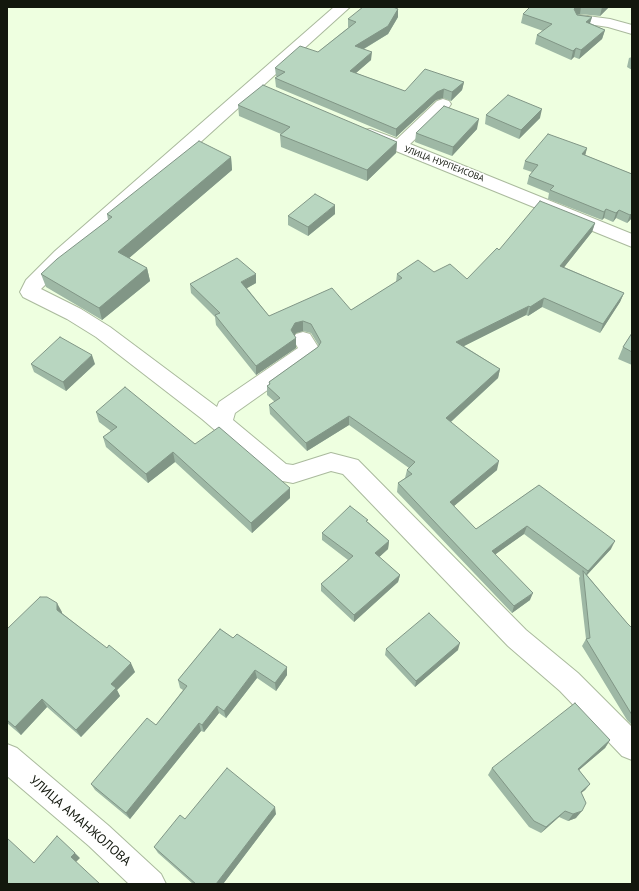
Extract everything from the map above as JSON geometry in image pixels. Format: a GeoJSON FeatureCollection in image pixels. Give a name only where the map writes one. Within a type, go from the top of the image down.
{"type":"FeatureCollection","features":[{"type":"Feature","properties":{"kind":"street"},"geometry":{"type":"LineString","coordinates":[[343,7],[263,89],[62,256],[33,285],[30,292],[74,314],[103,332],[221,422],[280,472],[294,474],[331,462],[350,467],[517,638],[569,682],[632,746]]}},
{"type":"Feature","properties":{"kind":"street"},"geometry":{"type":"LineString","coordinates":[[580,19],[610,23],[632,30]]}},
{"type":"Feature","properties":{"kind":"street"},"geometry":{"type":"LineString","coordinates":[[399,146],[443,104]]}},
{"type":"Feature","properties":{"kind":"street","name":"УЛИЦА НУРПЕИСОВА"},"geometry":{"type":"LineString","coordinates":[[356,128],[632,241]]}},
{"type":"Feature","properties":{"kind":"street"},"geometry":{"type":"LineString","coordinates":[[221,422],[228,408],[310,350],[303,339]]}},
{"type":"Feature","properties":{"kind":"street","name":"УЛИЦА АМАНЖОЛОВА"},"geometry":{"type":"LineString","coordinates":[[7,758],[152,884]]}},
{"type":"Feature","properties":{"kind":"building"},"geometry":{"type":"Polygon","coordinates":[[[363,7],[393,7],[398,9],[388,26],[355,46],[372,52],[350,71],[405,91],[425,69],[464,82],[452,92],[444,89],[437,92],[396,129],[275,78],[285,72],[275,68],[300,46],[318,52],[356,22],[348,19],[363,7]]]}},
{"type":"Feature","properties":{"kind":"building"},"geometry":{"type":"Polygon","coordinates":[[[530,7],[576,7],[574,9],[577,15],[592,17],[586,22],[605,30],[581,50],[576,48],[573,51],[537,35],[552,24],[523,14],[530,7]]]}},
{"type":"Feature","properties":{"kind":"building"},"geometry":{"type":"Polygon","coordinates":[[[263,85],[397,142],[367,170],[280,135],[290,127],[238,105],[263,85]]]}},
{"type":"Feature","properties":{"kind":"building"},"geometry":{"type":"Polygon","coordinates":[[[508,95],[542,109],[521,130],[486,115],[508,95]]]}},
{"type":"Feature","properties":{"kind":"building"},"geometry":{"type":"Polygon","coordinates":[[[444,106],[479,119],[453,147],[416,133],[444,106]]]}},
{"type":"Feature","properties":{"kind":"building"},"geometry":{"type":"Polygon","coordinates":[[[548,134],[587,148],[582,154],[632,174],[632,213],[630,215],[619,210],[616,213],[606,209],[604,212],[550,190],[554,186],[529,176],[538,165],[525,161],[548,134]]]}},
{"type":"Feature","properties":{"kind":"building"},"geometry":{"type":"Polygon","coordinates":[[[199,141],[231,157],[118,252],[147,268],[99,308],[41,274],[57,259],[112,217],[107,214],[199,141]]]}},
{"type":"Feature","properties":{"kind":"building"},"geometry":{"type":"Polygon","coordinates":[[[315,194],[335,205],[308,227],[288,216],[315,194]]]}},
{"type":"Feature","properties":{"kind":"building"},"geometry":{"type":"Polygon","coordinates":[[[540,201],[595,223],[560,266],[624,293],[603,324],[544,298],[530,307],[529,306],[456,342],[500,369],[446,418],[499,461],[450,502],[476,529],[539,485],[615,541],[588,571],[527,526],[492,551],[533,593],[514,606],[398,483],[412,474],[407,470],[415,462],[349,416],[306,443],[269,405],[280,398],[267,386],[270,384],[269,382],[318,347],[321,342],[311,324],[303,321],[295,323],[291,330],[296,338],[256,366],[215,315],[220,313],[190,284],[237,258],[256,274],[241,282],[269,316],[332,288],[351,310],[402,278],[397,274],[418,260],[434,272],[450,264],[467,279],[497,248],[499,250],[540,201]]]}},
{"type":"Feature","properties":{"kind":"building"},"geometry":{"type":"Polygon","coordinates":[[[632,333],[632,352],[623,347],[632,333]]]}},
{"type":"Feature","properties":{"kind":"building"},"geometry":{"type":"Polygon","coordinates":[[[60,337],[92,355],[63,382],[31,364],[60,337]]]}},
{"type":"Feature","properties":{"kind":"building"},"geometry":{"type":"Polygon","coordinates":[[[125,387],[195,444],[219,427],[290,488],[251,523],[173,452],[146,474],[103,437],[117,427],[96,412],[125,387]]]}},
{"type":"Feature","properties":{"kind":"building"},"geometry":{"type":"Polygon","coordinates":[[[350,506],[368,520],[366,521],[389,541],[375,553],[400,575],[354,615],[321,584],[353,556],[322,533],[350,506]]]}},
{"type":"Feature","properties":{"kind":"building"},"geometry":{"type":"Polygon","coordinates":[[[583,571],[632,628],[632,715],[586,639],[590,638],[583,571]]]}},
{"type":"Feature","properties":{"kind":"building"},"geometry":{"type":"Polygon","coordinates":[[[40,597],[47,597],[57,603],[57,610],[107,648],[109,645],[131,663],[111,684],[116,688],[76,730],[42,699],[15,727],[7,720],[7,629],[40,597]]]}},
{"type":"Feature","properties":{"kind":"building"},"geometry":{"type":"Polygon","coordinates":[[[429,613],[460,643],[416,681],[386,649],[429,613]]]}},
{"type":"Feature","properties":{"kind":"building"},"geometry":{"type":"Polygon","coordinates":[[[220,629],[233,638],[237,634],[287,667],[275,683],[255,670],[224,711],[217,706],[202,725],[199,723],[126,813],[91,784],[147,718],[156,725],[187,686],[178,680],[220,629]]]}},
{"type":"Feature","properties":{"kind":"building"},"geometry":{"type":"Polygon","coordinates":[[[575,703],[610,740],[578,769],[590,784],[581,792],[586,803],[582,811],[573,814],[565,811],[546,827],[534,821],[492,768],[575,703]]]}},
{"type":"Feature","properties":{"kind":"building"},"geometry":{"type":"Polygon","coordinates":[[[227,768],[275,807],[216,884],[196,884],[154,847],[180,815],[185,819],[227,768]]]}},
{"type":"Feature","properties":{"kind":"building"},"geometry":{"type":"Polygon","coordinates":[[[57,836],[75,853],[71,857],[100,884],[7,884],[7,838],[34,863],[57,836]]]}}]}
